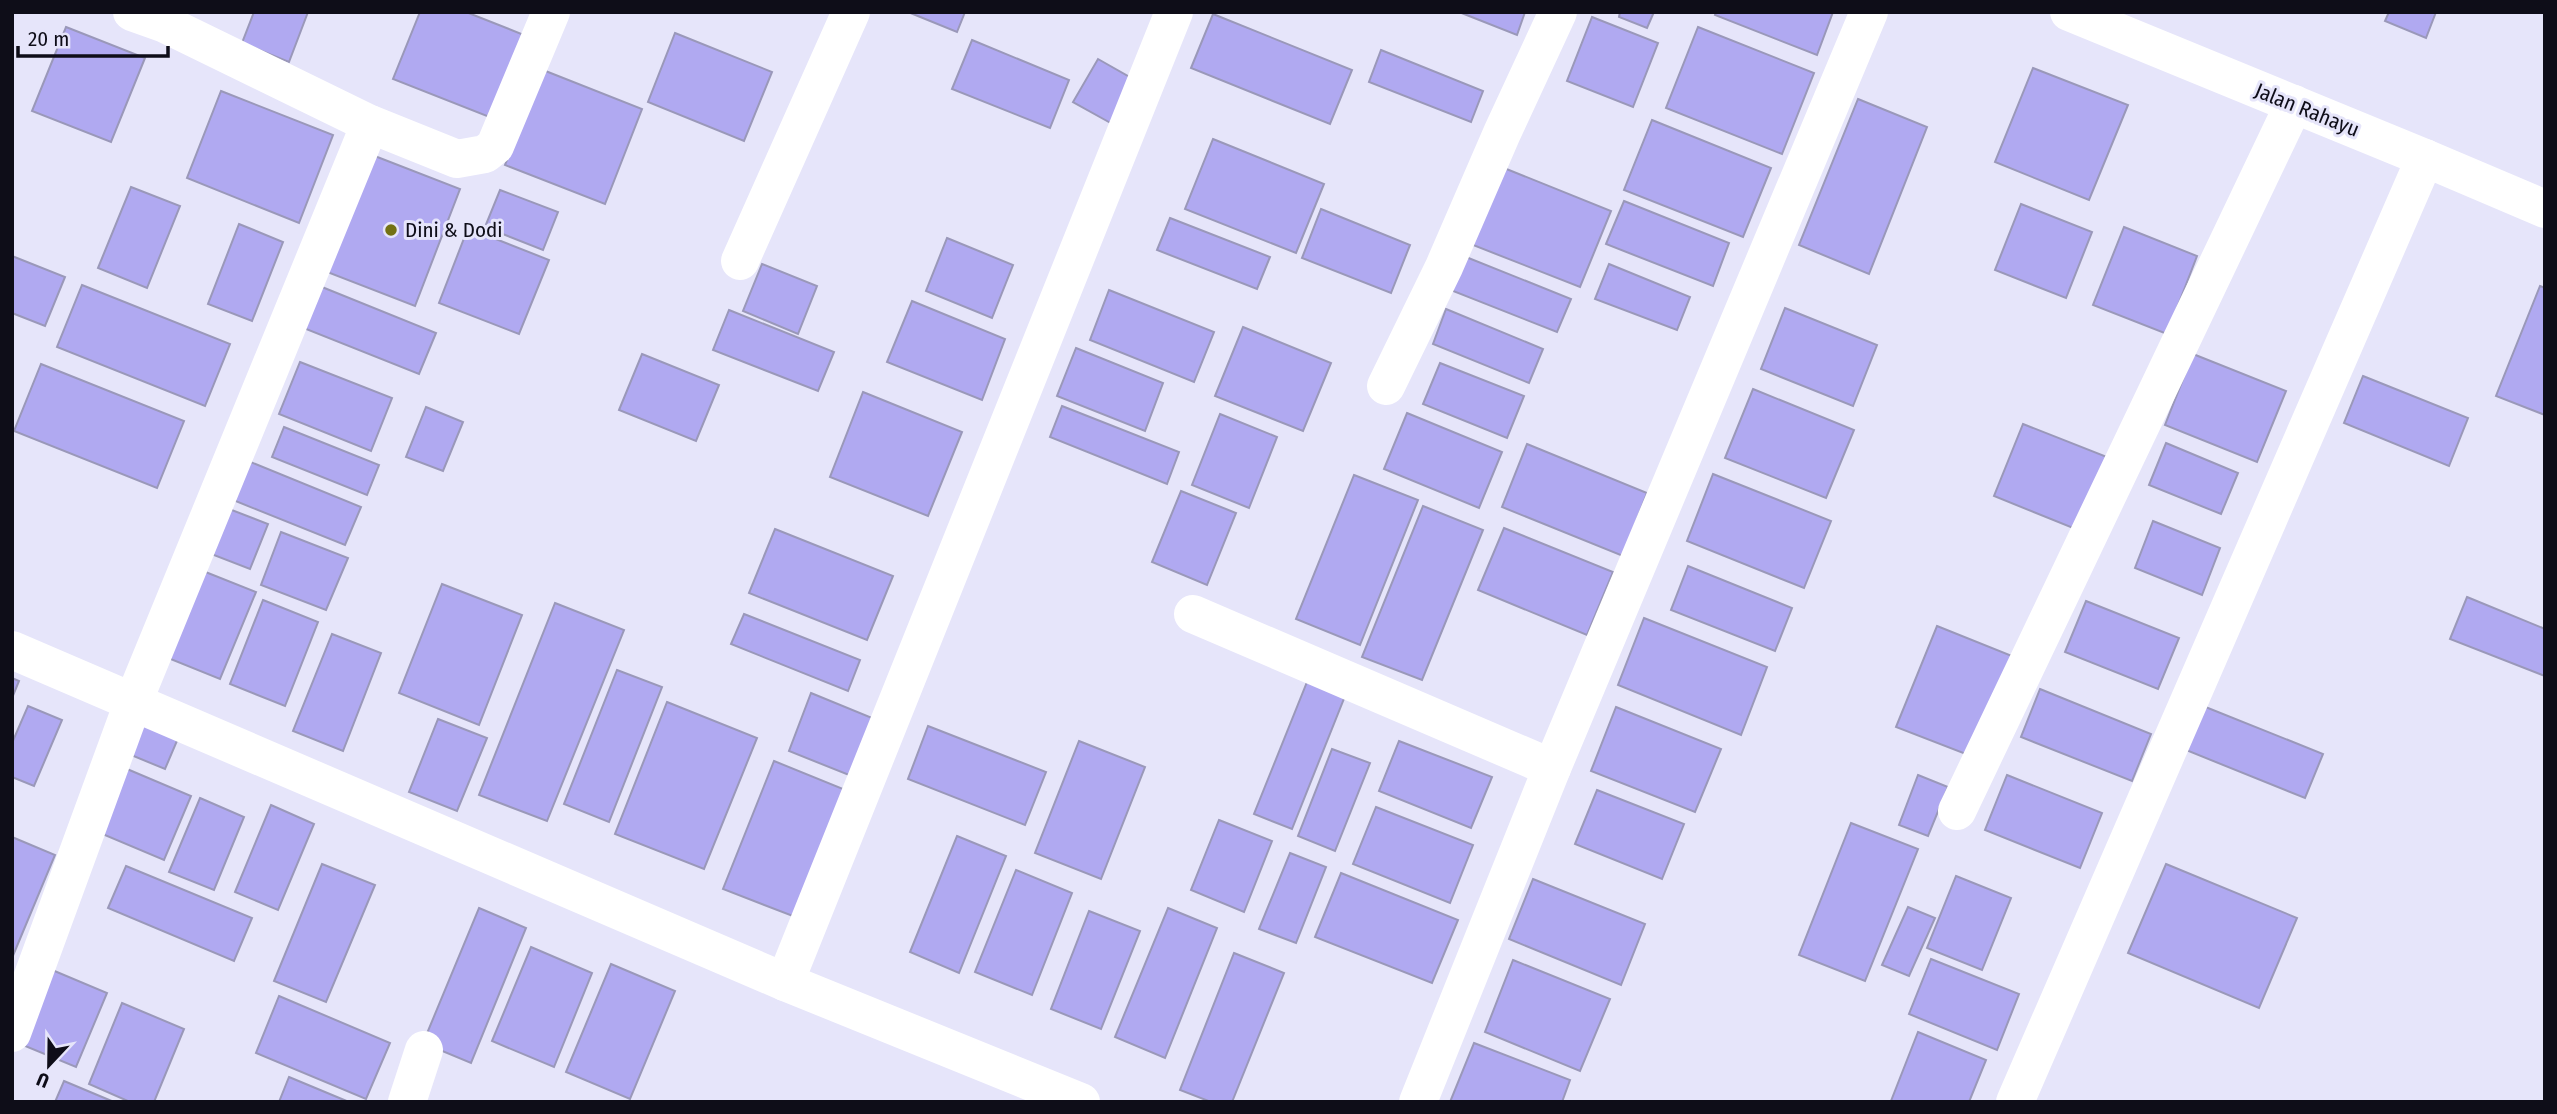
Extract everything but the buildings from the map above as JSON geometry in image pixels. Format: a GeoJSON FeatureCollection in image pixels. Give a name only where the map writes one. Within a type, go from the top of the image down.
{"type":"FeatureCollection","features":[{"type":"Feature","properties":{"kind":"street"},"geometry":{"type":"LineString","coordinates":[[154,16],[370,124],[457,159],[485,154],[495,146],[551,12]]}},
{"type":"Feature","properties":{"kind":"street"},"geometry":{"type":"LineString","coordinates":[[740,261],[851,12]]}},
{"type":"Feature","properties":{"kind":"street"},"geometry":{"type":"LineString","coordinates":[[785,982],[1174,12]]}},
{"type":"Feature","properties":{"kind":"street"},"geometry":{"type":"LineString","coordinates":[[1386,386],[1444,267],[1558,12]]}},
{"type":"Feature","properties":{"kind":"street"},"geometry":{"type":"LineString","coordinates":[[1418,1102],[1552,768],[1869,12]]}},
{"type":"Feature","properties":{"kind":"street","name":"Jalan Rahayu"},"geometry":{"type":"LineString","coordinates":[[2069,12],[2545,209]]}},
{"type":"Feature","properties":{"kind":"street"},"geometry":{"type":"LineString","coordinates":[[1957,811],[2294,104]]}},
{"type":"Feature","properties":{"kind":"street"},"geometry":{"type":"LineString","coordinates":[[12,1032],[134,701],[370,124]]}},
{"type":"Feature","properties":{"kind":"street"},"geometry":{"type":"LineString","coordinates":[[2015,1102],[2425,158]]}},
{"type":"Feature","properties":{"kind":"street"},"geometry":{"type":"LineString","coordinates":[[1193,614],[1552,768]]}},
{"type":"Feature","properties":{"kind":"street"},"geometry":{"type":"LineString","coordinates":[[12,650],[785,982],[1081,1102]]}},
{"type":"Feature","properties":{"kind":"street"},"geometry":{"type":"LineString","coordinates":[[407,1102],[424,1050]]}},
{"type":"Feature","properties":{"kind":"place","name":"Dini & Dodi"},"geometry":{"type":"Point","coordinates":[391,230]}}]}
